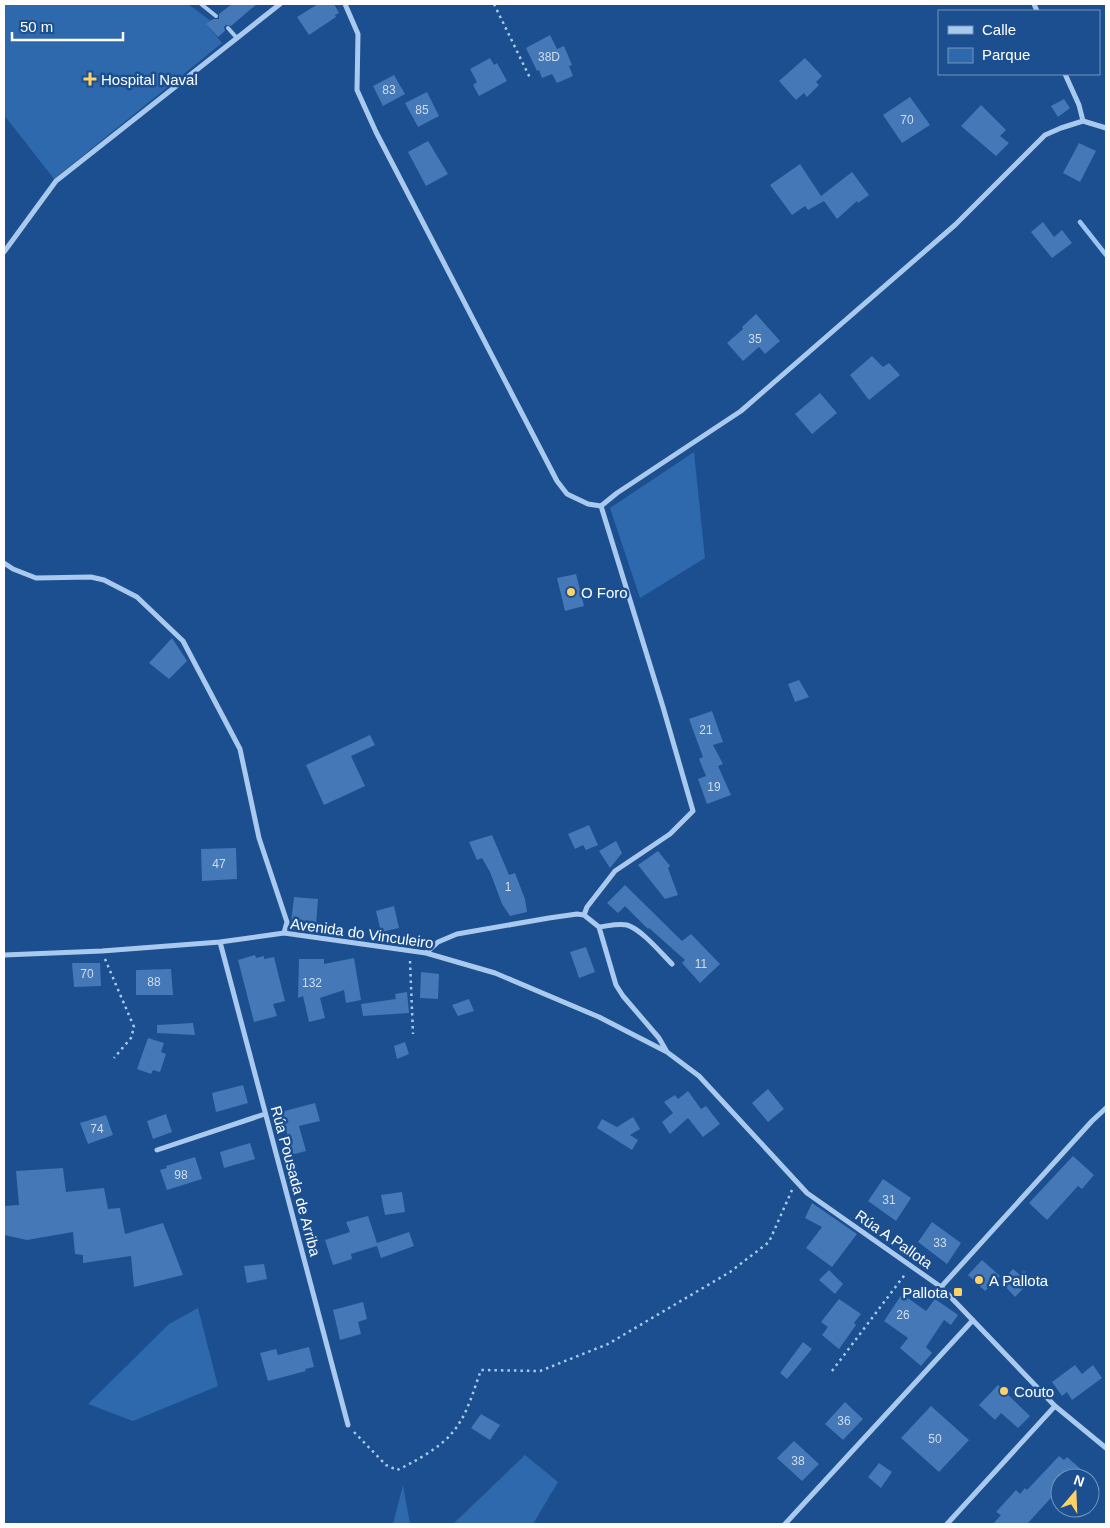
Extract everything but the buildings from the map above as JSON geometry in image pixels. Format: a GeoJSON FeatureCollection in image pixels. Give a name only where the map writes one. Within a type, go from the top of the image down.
{"type":"FeatureCollection","features":[{"type":"Feature","properties":{"kind":"street"},"geometry":{"type":"LineString","coordinates":[[4,252],[56,181],[280,4]]}},
{"type":"Feature","properties":{"kind":"street"},"geometry":{"type":"LineString","coordinates":[[346,4],[358,34],[357,90],[376,132],[557,481],[566,494],[588,504],[601,506],[617,493],[741,410],[955,225],[1045,135],[1083,121],[1106,128]]}},
{"type":"Feature","properties":{"kind":"street"},"geometry":{"type":"LineString","coordinates":[[1065,75],[1079,105],[1083,121]]}},
{"type":"Feature","properties":{"kind":"street"},"geometry":{"type":"LineString","coordinates":[[584,915],[587,906],[615,871],[670,834],[693,811],[664,707],[601,506]]}},
{"type":"Feature","properties":{"kind":"street"},"geometry":{"type":"LineString","coordinates":[[4,563],[14,570],[36,578],[91,577],[104,580],[137,596],[183,641],[240,749],[259,838],[287,922],[284,934]]}},
{"type":"Feature","properties":{"kind":"street"},"geometry":{"type":"LineString","coordinates":[[426,953],[438,942],[458,934],[556,917],[584,915],[599,927],[616,985],[659,1038],[667,1052]]}},
{"type":"Feature","properties":{"kind":"street"},"geometry":{"type":"LineString","coordinates":[[599,927],[628,925],[641,934],[672,964]]}},
{"type":"Feature","properties":{"kind":"street","name":"Avenida do Vinculeiro"},"geometry":{"type":"LineString","coordinates":[[4,955],[102,951],[220,942],[284,934],[426,953],[495,973],[599,1017],[667,1052]]}},
{"type":"Feature","properties":{"kind":"street","name":"Rúa Pousada de Arriba"},"geometry":{"type":"LineString","coordinates":[[220,942],[348,1425]]}},
{"type":"Feature","properties":{"kind":"street","name":"Rúa A Pallota"},"geometry":{"type":"LineString","coordinates":[[667,1052],[699,1076],[807,1193],[941,1287],[1055,1406],[1106,1448]]}},
{"type":"Feature","properties":{"kind":"street"},"geometry":{"type":"LineString","coordinates":[[941,1287],[1106,1108]]}},
{"type":"Feature","properties":{"kind":"street"},"geometry":{"type":"LineString","coordinates":[[157,1150],[265,1114]]}},
{"type":"Feature","properties":{"kind":"street"},"geometry":{"type":"LineString","coordinates":[[784,1524],[973,1320]]}},
{"type":"Feature","properties":{"kind":"street"},"geometry":{"type":"LineString","coordinates":[[947,1524],[1055,1406]]}},
{"type":"Feature","properties":{"kind":"lane"},"geometry":{"type":"LineString","coordinates":[[204,4],[216,16]]}},
{"type":"Feature","properties":{"kind":"lane"},"geometry":{"type":"LineString","coordinates":[[228,28],[236,37]]}},
{"type":"Feature","properties":{"kind":"path"},"geometry":{"type":"LineString","coordinates":[[494,4],[531,80]]}},
{"type":"Feature","properties":{"kind":"path"},"geometry":{"type":"LineString","coordinates":[[102,951],[134,1027],[132,1038],[114,1058]]}},
{"type":"Feature","properties":{"kind":"path"},"geometry":{"type":"LineString","coordinates":[[410,952],[413,1034]]}},
{"type":"Feature","properties":{"kind":"path"},"geometry":{"type":"LineString","coordinates":[[348,1425],[386,1465],[397,1470],[416,1461],[452,1434],[467,1410],[481,1370],[540,1371],[608,1344],[730,1272],[769,1242],[796,1180]]}},
{"type":"Feature","properties":{"kind":"path"},"geometry":{"type":"LineString","coordinates":[[832,1372],[912,1266]]}},
{"type":"Feature","properties":{"kind":"green space","name":"Hospital Naval"},"geometry":{"type":"Polygon","coordinates":[[[4,4],[188,4],[211,21],[207,25],[222,43],[54,179],[4,115],[4,4]]]}},
{"type":"Feature","properties":{"kind":"green space"},"geometry":{"type":"Polygon","coordinates":[[[694,452],[705,558],[640,598],[610,508],[694,452]]]}},
{"type":"Feature","properties":{"kind":"green space"},"geometry":{"type":"Polygon","coordinates":[[[198,1308],[218,1386],[133,1421],[88,1404],[169,1324],[198,1308]]]}},
{"type":"Feature","properties":{"kind":"green space"},"geometry":{"type":"Polygon","coordinates":[[[525,1455],[558,1482],[533,1524],[453,1524],[525,1455]]]}},
{"type":"Feature","properties":{"kind":"green space"},"geometry":{"type":"Polygon","coordinates":[[[403,1485],[410,1524],[393,1524],[403,1485]]]}},
{"type":"Feature","properties":{"kind":"waterway"},"geometry":{"type":"LineString","coordinates":[[1080,222],[1106,255]]}},
{"type":"Feature","properties":{"kind":"place","name":"Hospital Naval"},"geometry":{"type":"Point","coordinates":[90,79]}},
{"type":"Feature","properties":{"kind":"place","name":"O Foro"},"geometry":{"type":"Point","coordinates":[571,592]}},
{"type":"Feature","properties":{"kind":"place","name":"A Pallota"},"geometry":{"type":"Point","coordinates":[979,1280]}},
{"type":"Feature","properties":{"kind":"place","name":"Pallota"},"geometry":{"type":"Point","coordinates":[958,1292]}},
{"type":"Feature","properties":{"kind":"place","name":"Couto"},"geometry":{"type":"Point","coordinates":[1004,1391]}}]}
